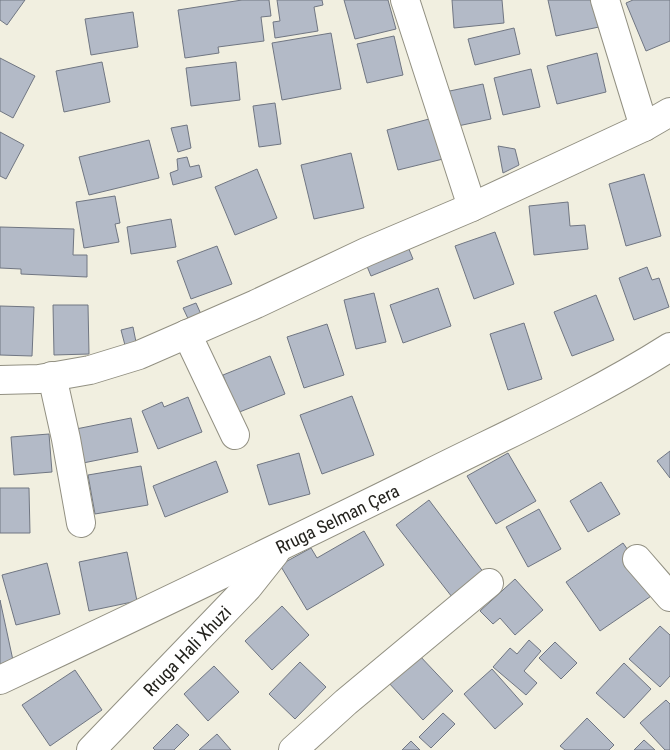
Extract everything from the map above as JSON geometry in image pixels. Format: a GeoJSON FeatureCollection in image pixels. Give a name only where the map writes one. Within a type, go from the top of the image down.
{"type":"FeatureCollection","features":[{"type":"Feature","properties":{"kind":"street"},"geometry":{"type":"LineString","coordinates":[[405,0],[472,207]]}},
{"type":"Feature","properties":{"kind":"street"},"geometry":{"type":"LineString","coordinates":[[605,0],[644,127]]}},
{"type":"Feature","properties":{"kind":"street"},"geometry":{"type":"LineString","coordinates":[[0,380],[39,379],[90,370],[139,355],[256,304],[366,252],[472,207],[644,127],[670,112]]}},
{"type":"Feature","properties":{"kind":"street"},"geometry":{"type":"LineString","coordinates":[[187,334],[235,435]]}},
{"type":"Feature","properties":{"kind":"street","name":"Rruga Selman Çera"},"geometry":{"type":"LineString","coordinates":[[0,680],[278,548],[630,372],[670,347]]}},
{"type":"Feature","properties":{"kind":"street"},"geometry":{"type":"LineString","coordinates":[[52,376],[66,439],[81,523]]}},
{"type":"Feature","properties":{"kind":"street","name":"Rruga Hali Xhuzi"},"geometry":{"type":"LineString","coordinates":[[91,750],[248,587],[278,548]]}},
{"type":"Feature","properties":{"kind":"street"},"geometry":{"type":"LineString","coordinates":[[637,559],[670,598]]}},
{"type":"Feature","properties":{"kind":"street"},"geometry":{"type":"LineString","coordinates":[[293,750],[346,702],[490,583]]}},
{"type":"Feature","properties":{"kind":"building"},"geometry":{"type":"Polygon","coordinates":[[[0,0],[25,0],[7,25],[0,20],[0,0]]]}},
{"type":"Feature","properties":{"kind":"building"},"geometry":{"type":"Polygon","coordinates":[[[242,0],[269,0],[271,16],[261,17],[264,41],[218,47],[219,53],[185,58],[178,10],[242,0]]]}},
{"type":"Feature","properties":{"kind":"building"},"geometry":{"type":"Polygon","coordinates":[[[277,0],[322,0],[323,5],[314,7],[318,31],[275,38],[273,22],[280,21],[277,0]]]}},
{"type":"Feature","properties":{"kind":"building"},"geometry":{"type":"Polygon","coordinates":[[[344,0],[388,0],[396,29],[355,39],[344,0]]]}},
{"type":"Feature","properties":{"kind":"building"},"geometry":{"type":"Polygon","coordinates":[[[452,0],[502,0],[504,23],[454,28],[452,0]]]}},
{"type":"Feature","properties":{"kind":"building"},"geometry":{"type":"Polygon","coordinates":[[[548,0],[593,0],[599,27],[556,36],[548,0]]]}},
{"type":"Feature","properties":{"kind":"building"},"geometry":{"type":"Polygon","coordinates":[[[633,0],[670,0],[670,41],[646,51],[626,3],[633,0]]]}},
{"type":"Feature","properties":{"kind":"building"},"geometry":{"type":"Polygon","coordinates":[[[133,12],[138,47],[91,55],[85,19],[133,12]]]}},
{"type":"Feature","properties":{"kind":"building"},"geometry":{"type":"Polygon","coordinates":[[[514,28],[520,54],[475,65],[468,39],[514,28]]]}},
{"type":"Feature","properties":{"kind":"building"},"geometry":{"type":"Polygon","coordinates":[[[331,33],[341,89],[282,100],[272,43],[331,33]]]}},
{"type":"Feature","properties":{"kind":"building"},"geometry":{"type":"Polygon","coordinates":[[[394,36],[403,75],[367,83],[357,44],[394,36]]]}},
{"type":"Feature","properties":{"kind":"building"},"geometry":{"type":"Polygon","coordinates":[[[597,53],[606,92],[557,104],[547,66],[597,53]]]}},
{"type":"Feature","properties":{"kind":"building"},"geometry":{"type":"Polygon","coordinates":[[[0,58],[35,76],[13,118],[0,111],[0,58]]]}},
{"type":"Feature","properties":{"kind":"building"},"geometry":{"type":"Polygon","coordinates":[[[102,62],[110,102],[64,112],[56,71],[102,62]]]}},
{"type":"Feature","properties":{"kind":"building"},"geometry":{"type":"Polygon","coordinates":[[[236,62],[240,100],[191,106],[186,68],[236,62]]]}},
{"type":"Feature","properties":{"kind":"building"},"geometry":{"type":"Polygon","coordinates":[[[531,69],[540,107],[503,115],[494,78],[531,69]]]}},
{"type":"Feature","properties":{"kind":"building"},"geometry":{"type":"Polygon","coordinates":[[[483,84],[491,119],[453,127],[445,92],[483,84]]]}},
{"type":"Feature","properties":{"kind":"building"},"geometry":{"type":"Polygon","coordinates":[[[275,103],[281,144],[259,147],[253,106],[275,103]]]}},
{"type":"Feature","properties":{"kind":"building"},"geometry":{"type":"Polygon","coordinates":[[[433,118],[443,159],[398,170],[387,130],[433,118]]]}},
{"type":"Feature","properties":{"kind":"building"},"geometry":{"type":"Polygon","coordinates":[[[187,125],[191,148],[178,152],[171,128],[187,125]]]}},
{"type":"Feature","properties":{"kind":"building"},"geometry":{"type":"Polygon","coordinates":[[[0,132],[24,145],[6,179],[0,176],[0,132]]]}},
{"type":"Feature","properties":{"kind":"building"},"geometry":{"type":"Polygon","coordinates":[[[149,140],[159,178],[89,195],[79,157],[149,140]]]}},
{"type":"Feature","properties":{"kind":"building"},"geometry":{"type":"Polygon","coordinates":[[[498,146],[515,149],[519,165],[503,173],[498,146]]]}},
{"type":"Feature","properties":{"kind":"building"},"geometry":{"type":"Polygon","coordinates":[[[351,153],[364,208],[314,219],[301,165],[351,153]]]}},
{"type":"Feature","properties":{"kind":"building"},"geometry":{"type":"Polygon","coordinates":[[[187,157],[190,167],[199,165],[202,177],[173,185],[170,173],[178,170],[177,159],[187,157]]]}},
{"type":"Feature","properties":{"kind":"building"},"geometry":{"type":"Polygon","coordinates":[[[257,169],[277,218],[235,235],[215,187],[257,169]]]}},
{"type":"Feature","properties":{"kind":"building"},"geometry":{"type":"Polygon","coordinates":[[[644,174],[661,236],[626,246],[609,184],[644,174]]]}},
{"type":"Feature","properties":{"kind":"building"},"geometry":{"type":"Polygon","coordinates":[[[115,196],[120,223],[115,224],[119,242],[84,248],[76,202],[115,196]]]}},
{"type":"Feature","properties":{"kind":"building"},"geometry":{"type":"Polygon","coordinates":[[[568,202],[570,226],[585,225],[588,249],[534,255],[529,206],[568,202]]]}},
{"type":"Feature","properties":{"kind":"building"},"geometry":{"type":"Polygon","coordinates":[[[171,219],[176,247],[131,254],[127,227],[171,219]]]}},
{"type":"Feature","properties":{"kind":"building"},"geometry":{"type":"Polygon","coordinates":[[[0,227],[74,229],[73,255],[87,255],[87,277],[21,274],[21,269],[0,268],[0,227]]]}},
{"type":"Feature","properties":{"kind":"building"},"geometry":{"type":"Polygon","coordinates":[[[495,232],[514,284],[474,299],[455,246],[495,232]]]}},
{"type":"Feature","properties":{"kind":"building"},"geometry":{"type":"Polygon","coordinates":[[[406,242],[413,259],[371,276],[364,259],[406,242]]]}},
{"type":"Feature","properties":{"kind":"building"},"geometry":{"type":"Polygon","coordinates":[[[217,246],[232,284],[191,299],[177,261],[217,246]]]}},
{"type":"Feature","properties":{"kind":"building"},"geometry":{"type":"Polygon","coordinates":[[[647,267],[652,280],[659,278],[669,307],[634,320],[619,278],[647,267]]]}},
{"type":"Feature","properties":{"kind":"building"},"geometry":{"type":"Polygon","coordinates":[[[438,288],[451,326],[403,343],[390,305],[438,288]]]}},
{"type":"Feature","properties":{"kind":"building"},"geometry":{"type":"Polygon","coordinates":[[[374,293],[386,342],[356,349],[344,300],[374,293]]]}},
{"type":"Feature","properties":{"kind":"building"},"geometry":{"type":"Polygon","coordinates":[[[596,295],[614,340],[572,356],[554,312],[596,295]]]}},
{"type":"Feature","properties":{"kind":"building"},"geometry":{"type":"Polygon","coordinates":[[[196,303],[204,321],[192,327],[183,308],[196,303]]]}},
{"type":"Feature","properties":{"kind":"building"},"geometry":{"type":"Polygon","coordinates":[[[53,305],[88,305],[89,354],[54,355],[53,305]]]}},
{"type":"Feature","properties":{"kind":"building"},"geometry":{"type":"Polygon","coordinates":[[[0,306],[34,307],[32,356],[0,355],[0,306]]]}},
{"type":"Feature","properties":{"kind":"building"},"geometry":{"type":"Polygon","coordinates":[[[524,323],[542,379],[508,390],[490,334],[524,323]]]}},
{"type":"Feature","properties":{"kind":"building"},"geometry":{"type":"Polygon","coordinates":[[[327,324],[344,375],[304,388],[287,337],[327,324]]]}},
{"type":"Feature","properties":{"kind":"building"},"geometry":{"type":"Polygon","coordinates":[[[133,327],[137,347],[126,349],[121,330],[133,327]]]}},
{"type":"Feature","properties":{"kind":"building"},"geometry":{"type":"Polygon","coordinates":[[[270,356],[285,394],[237,413],[223,375],[270,356]]]}},
{"type":"Feature","properties":{"kind":"building"},"geometry":{"type":"Polygon","coordinates":[[[352,396],[374,455],[322,474],[300,415],[352,396]]]}},
{"type":"Feature","properties":{"kind":"building"},"geometry":{"type":"Polygon","coordinates":[[[188,397],[202,432],[158,449],[142,411],[162,402],[164,407],[188,397]]]}},
{"type":"Feature","properties":{"kind":"building"},"geometry":{"type":"Polygon","coordinates":[[[131,418],[138,452],[83,463],[76,429],[131,418]]]}},
{"type":"Feature","properties":{"kind":"building"},"geometry":{"type":"Polygon","coordinates":[[[49,434],[52,472],[14,475],[11,437],[49,434]]]}},
{"type":"Feature","properties":{"kind":"building"},"geometry":{"type":"Polygon","coordinates":[[[670,451],[670,478],[657,461],[670,451]]]}},
{"type":"Feature","properties":{"kind":"building"},"geometry":{"type":"Polygon","coordinates":[[[299,453],[310,494],[269,505],[257,465],[299,453]]]}},
{"type":"Feature","properties":{"kind":"building"},"geometry":{"type":"Polygon","coordinates":[[[508,453],[536,501],[496,524],[467,476],[508,453]]]}},
{"type":"Feature","properties":{"kind":"building"},"geometry":{"type":"Polygon","coordinates":[[[216,461],[228,492],[165,517],[153,486],[216,461]]]}},
{"type":"Feature","properties":{"kind":"building"},"geometry":{"type":"Polygon","coordinates":[[[141,466],[148,505],[95,514],[88,475],[141,466]]]}},
{"type":"Feature","properties":{"kind":"building"},"geometry":{"type":"Polygon","coordinates":[[[601,482],[620,514],[588,532],[570,501],[601,482]]]}},
{"type":"Feature","properties":{"kind":"building"},"geometry":{"type":"Polygon","coordinates":[[[0,488],[29,488],[30,533],[0,533],[0,488]]]}},
{"type":"Feature","properties":{"kind":"building"},"geometry":{"type":"Polygon","coordinates":[[[429,500],[484,573],[452,597],[396,525],[429,500]]]}},
{"type":"Feature","properties":{"kind":"building"},"geometry":{"type":"Polygon","coordinates":[[[539,509],[561,549],[528,567],[506,527],[539,509]]]}},
{"type":"Feature","properties":{"kind":"building"},"geometry":{"type":"Polygon","coordinates":[[[364,531],[384,565],[307,610],[280,565],[311,548],[317,558],[364,531]]]}},
{"type":"Feature","properties":{"kind":"building"},"geometry":{"type":"Polygon","coordinates":[[[623,543],[657,592],[600,631],[566,582],[623,543]]]}},
{"type":"Feature","properties":{"kind":"building"},"geometry":{"type":"Polygon","coordinates":[[[127,552],[137,601],[89,611],[79,562],[127,552]]]}},
{"type":"Feature","properties":{"kind":"building"},"geometry":{"type":"Polygon","coordinates":[[[47,563],[60,614],[16,625],[2,575],[47,563]]]}},
{"type":"Feature","properties":{"kind":"building"},"geometry":{"type":"Polygon","coordinates":[[[515,579],[543,610],[515,635],[500,618],[493,624],[480,611],[515,579]]]}},
{"type":"Feature","properties":{"kind":"building"},"geometry":{"type":"Polygon","coordinates":[[[0,600],[14,665],[0,668],[0,600]]]}},
{"type":"Feature","properties":{"kind":"building"},"geometry":{"type":"Polygon","coordinates":[[[282,606],[309,635],[272,670],[245,641],[282,606]]]}},
{"type":"Feature","properties":{"kind":"building"},"geometry":{"type":"Polygon","coordinates":[[[660,626],[670,635],[670,676],[660,687],[629,659],[660,626]]]}},
{"type":"Feature","properties":{"kind":"building"},"geometry":{"type":"Polygon","coordinates":[[[529,640],[541,651],[524,671],[537,683],[526,695],[493,667],[510,648],[517,654],[529,640]]]}},
{"type":"Feature","properties":{"kind":"building"},"geometry":{"type":"Polygon","coordinates":[[[555,642],[577,663],[561,679],[539,658],[555,642]]]}},
{"type":"Feature","properties":{"kind":"building"},"geometry":{"type":"Polygon","coordinates":[[[418,654],[453,691],[423,720],[388,682],[418,654]]]}},
{"type":"Feature","properties":{"kind":"building"},"geometry":{"type":"Polygon","coordinates":[[[300,662],[326,687],[295,719],[269,694],[300,662]]]}},
{"type":"Feature","properties":{"kind":"building"},"geometry":{"type":"Polygon","coordinates":[[[624,663],[651,689],[624,718],[596,693],[624,663]]]}},
{"type":"Feature","properties":{"kind":"building"},"geometry":{"type":"Polygon","coordinates":[[[214,666],[239,692],[208,721],[184,694],[214,666]]]}},
{"type":"Feature","properties":{"kind":"building"},"geometry":{"type":"Polygon","coordinates":[[[492,669],[523,704],[495,729],[464,694],[492,669]]]}},
{"type":"Feature","properties":{"kind":"building"},"geometry":{"type":"Polygon","coordinates":[[[75,670],[102,710],[50,746],[22,705],[75,670]]]}},
{"type":"Feature","properties":{"kind":"building"},"geometry":{"type":"Polygon","coordinates":[[[666,700],[670,704],[670,750],[665,750],[640,723],[666,700]]]}},
{"type":"Feature","properties":{"kind":"building"},"geometry":{"type":"Polygon","coordinates":[[[443,713],[455,724],[431,748],[419,737],[443,713]]]}},
{"type":"Feature","properties":{"kind":"building"},"geometry":{"type":"Polygon","coordinates":[[[587,718],[614,745],[609,750],[565,750],[560,746],[587,718]]]}},
{"type":"Feature","properties":{"kind":"building"},"geometry":{"type":"Polygon","coordinates":[[[177,724],[189,735],[174,750],[155,750],[153,748],[177,724]]]}},
{"type":"Feature","properties":{"kind":"building"},"geometry":{"type":"Polygon","coordinates":[[[217,734],[231,750],[199,750],[217,734]]]}},
{"type":"Feature","properties":{"kind":"building"},"geometry":{"type":"Polygon","coordinates":[[[644,740],[655,750],[634,750],[644,740]]]}},
{"type":"Feature","properties":{"kind":"building"},"geometry":{"type":"Polygon","coordinates":[[[411,741],[420,750],[402,750],[411,741]]]}}]}
